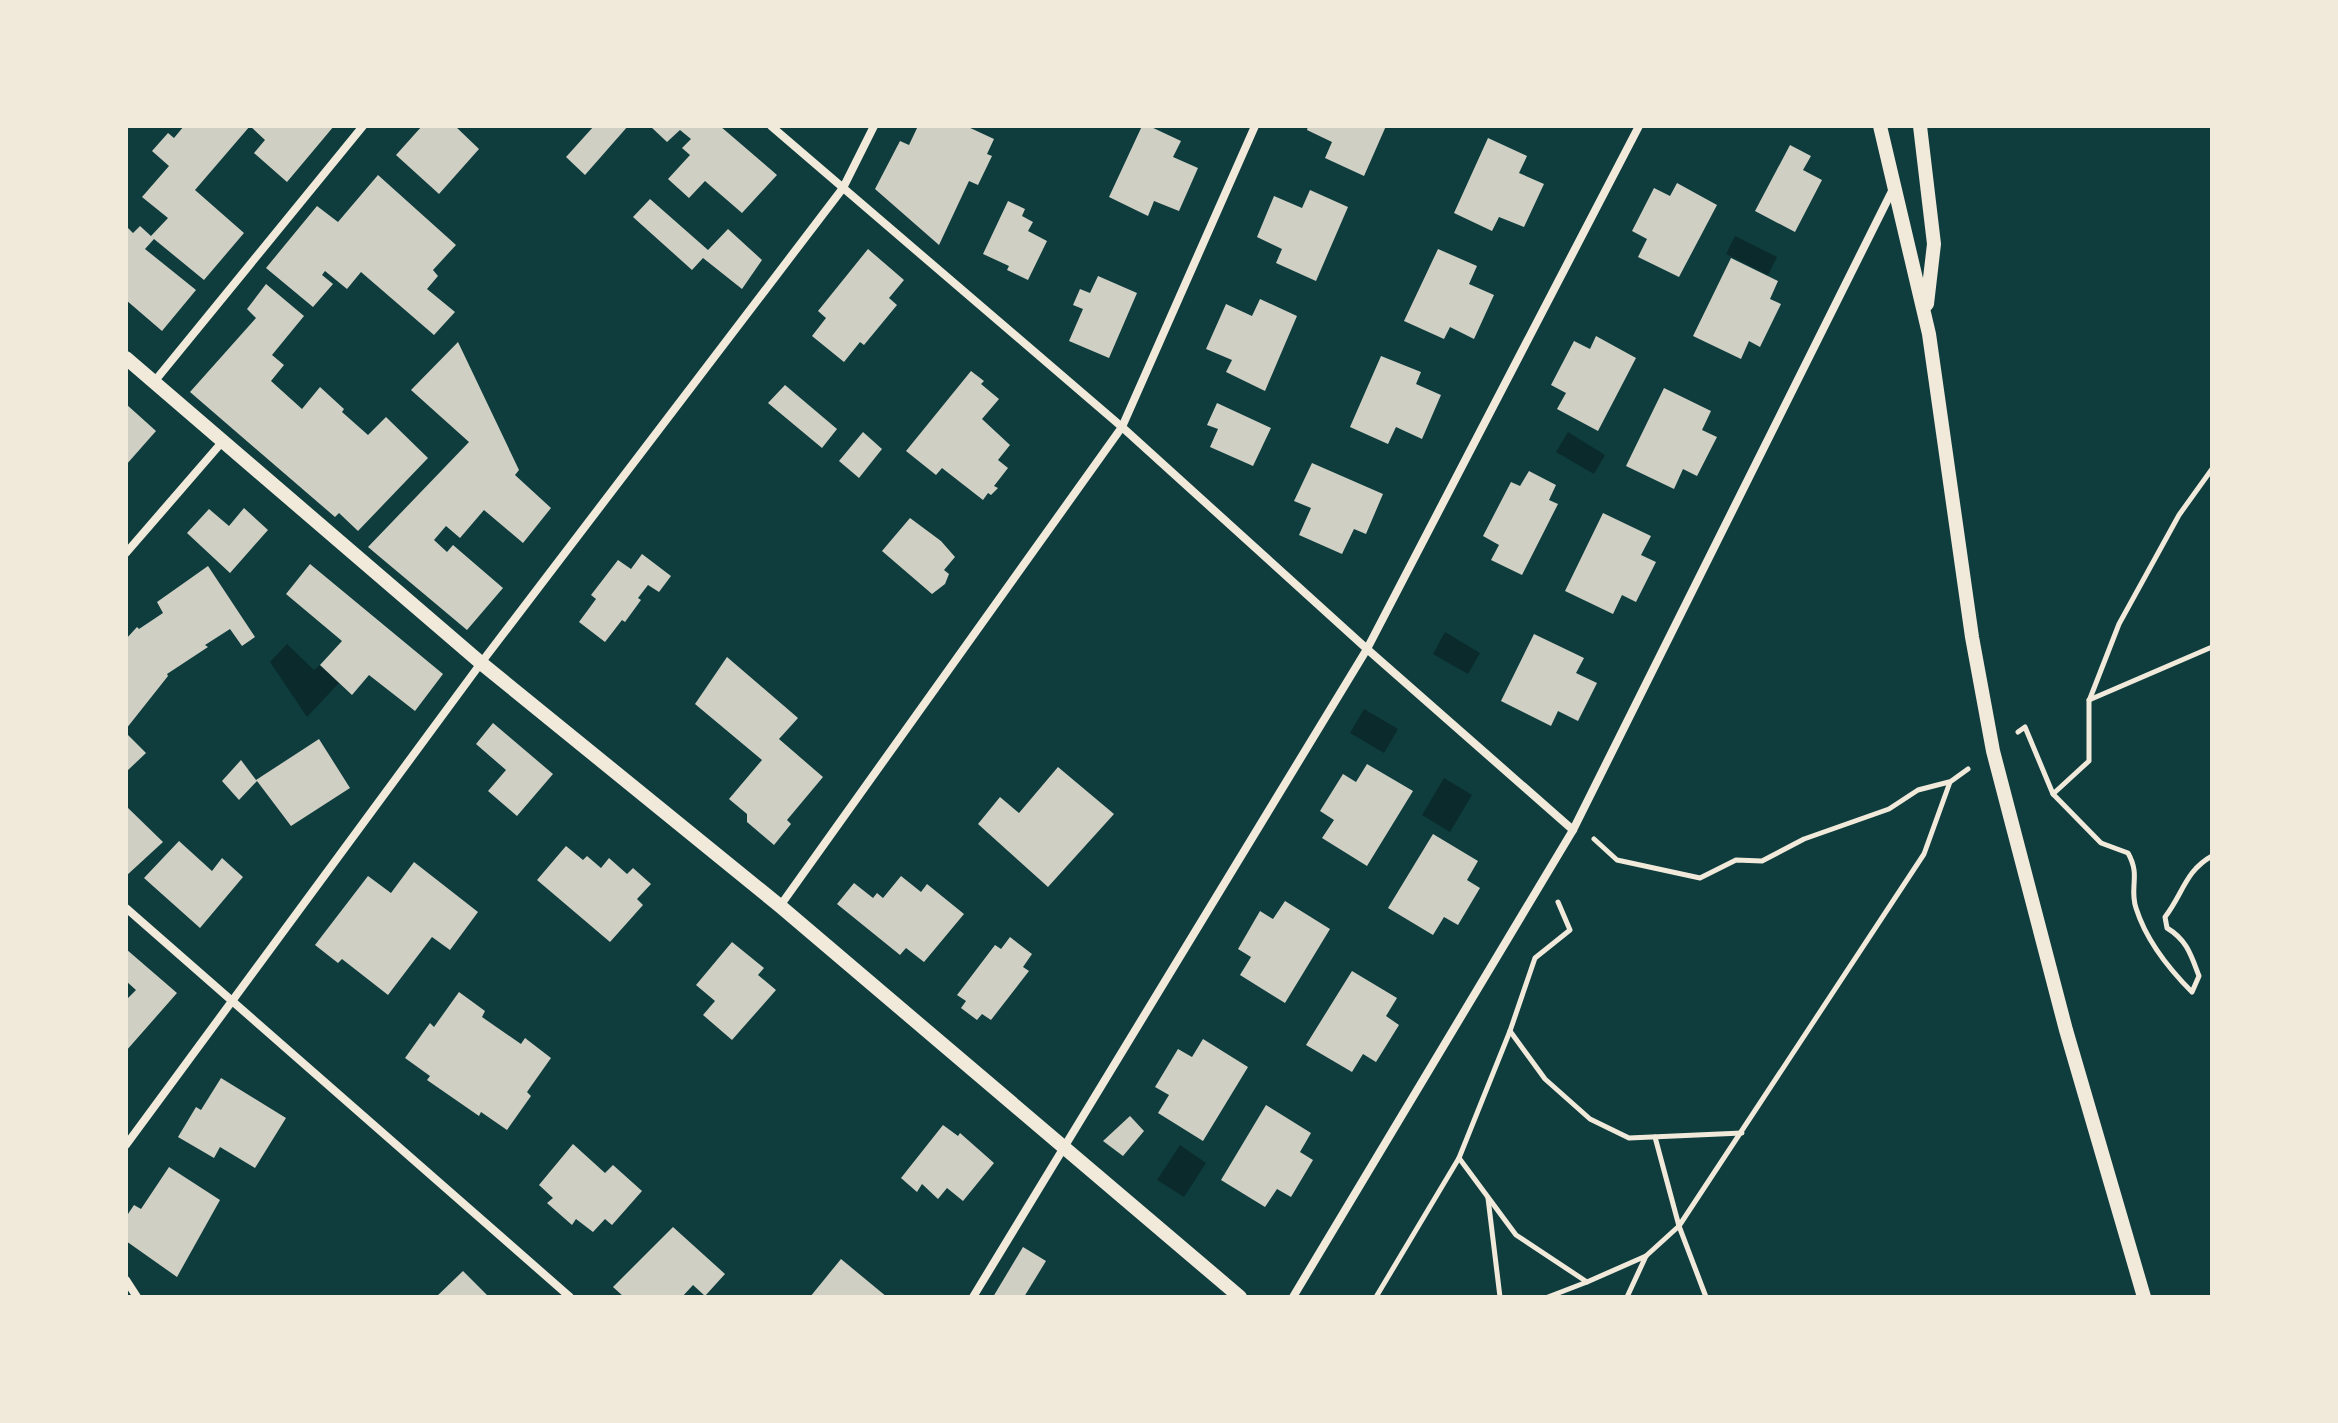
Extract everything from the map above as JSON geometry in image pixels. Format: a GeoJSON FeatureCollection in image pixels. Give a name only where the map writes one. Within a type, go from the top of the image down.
{"type":"FeatureCollection","features":[{"type":"Feature","properties":{"kind":"street"},"geometry":{"type":"LineString","coordinates":[[154,382],[363,126]]}},
{"type":"Feature","properties":{"kind":"street"},"geometry":{"type":"LineString","coordinates":[[771,126],[1122,427],[1573,830]]}},
{"type":"Feature","properties":{"kind":"street"},"geometry":{"type":"LineString","coordinates":[[126,1145],[481,663],[843,188],[874,126]]}},
{"type":"Feature","properties":{"kind":"street"},"geometry":{"type":"LineString","coordinates":[[780,906],[1122,427],[1255,126]]}},
{"type":"Feature","properties":{"kind":"street"},"geometry":{"type":"LineString","coordinates":[[973,1297],[1367,649],[1639,126]]}},
{"type":"Feature","properties":{"kind":"street"},"geometry":{"type":"LineString","coordinates":[[1880,126],[1925,316],[1972,637],[1993,751],[2066,1030],[2144,1297]]}},
{"type":"Feature","properties":{"kind":"street"},"geometry":{"type":"LineString","coordinates":[[1920,126],[1934,244],[1925,316]]}},
{"type":"Feature","properties":{"kind":"street"},"geometry":{"type":"LineString","coordinates":[[1293,1297],[1573,830],[1896,184]]}},
{"type":"Feature","properties":{"kind":"street"},"geometry":{"type":"LineString","coordinates":[[126,358],[481,663],[780,906],[1240,1297]]}},
{"type":"Feature","properties":{"kind":"street"},"geometry":{"type":"LineString","coordinates":[[126,553],[223,441]]}},
{"type":"Feature","properties":{"kind":"street"},"geometry":{"type":"LineString","coordinates":[[126,908],[570,1297]]}},
{"type":"Feature","properties":{"kind":"street"},"geometry":{"type":"LineString","coordinates":[[126,1280],[137,1297]]}},
{"type":"Feature","properties":{"kind":"path"},"geometry":{"type":"LineString","coordinates":[[2053,794],[2089,761],[2089,701],[2119,624],[2179,515],[2212,469]]}},
{"type":"Feature","properties":{"kind":"path"},"geometry":{"type":"LineString","coordinates":[[2089,701],[2212,647]]}},
{"type":"Feature","properties":{"kind":"path"},"geometry":{"type":"LineString","coordinates":[[1573,830],[1593,839],[1617,860],[1700,878],[1736,860],[1762,861],[1804,839],[1889,809],[1918,790],[1950,782],[2025,727],[2053,794],[2101,843],[2128,853],[2136,867],[2135,905],[2157,951],[2192,992],[2199,976],[2189,947],[2167,928],[2165,917],[2176,903],[2192,870],[2212,856]]}},
{"type":"Feature","properties":{"kind":"path"},"geometry":{"type":"LineString","coordinates":[[1548,1297],[1646,1256],[1679,1226],[1924,854],[1950,782]]}},
{"type":"Feature","properties":{"kind":"path"},"geometry":{"type":"LineString","coordinates":[[1376,1297],[1459,1158],[1510,1031],[1535,958],[1570,930],[1546,875]]}},
{"type":"Feature","properties":{"kind":"path"},"geometry":{"type":"LineString","coordinates":[[1510,1031],[1545,1079],[1590,1119],[1629,1138],[1743,1133]]}},
{"type":"Feature","properties":{"kind":"path"},"geometry":{"type":"LineString","coordinates":[[1655,1137],[1679,1226],[1706,1297]]}},
{"type":"Feature","properties":{"kind":"path"},"geometry":{"type":"LineString","coordinates":[[1459,1158],[1516,1235],[1587,1282]]}},
{"type":"Feature","properties":{"kind":"path"},"geometry":{"type":"LineString","coordinates":[[1488,1197],[1500,1297]]}},
{"type":"Feature","properties":{"kind":"path"},"geometry":{"type":"LineString","coordinates":[[1627,1297],[1646,1256]]}},
{"type":"Feature","properties":{"kind":"water"},"geometry":{"type":"Polygon","coordinates":[[[1735,236],[1777,257],[1768,275],[1726,254],[1735,236]]]}},
{"type":"Feature","properties":{"kind":"water"},"geometry":{"type":"Polygon","coordinates":[[[1568,432],[1605,455],[1594,474],[1556,452],[1568,432]]]}},
{"type":"Feature","properties":{"kind":"water"},"geometry":{"type":"Polygon","coordinates":[[[1445,632],[1480,653],[1468,674],[1433,654],[1445,632]]]}},
{"type":"Feature","properties":{"kind":"water"},"geometry":{"type":"Polygon","coordinates":[[[287,644],[314,670],[320,665],[339,683],[307,717],[270,662],[287,644]]]}},
{"type":"Feature","properties":{"kind":"water"},"geometry":{"type":"Polygon","coordinates":[[[1364,709],[1398,729],[1384,753],[1350,733],[1364,709]]]}},
{"type":"Feature","properties":{"kind":"water"},"geometry":{"type":"Polygon","coordinates":[[[1444,778],[1472,795],[1450,832],[1422,815],[1444,778]]]}},
{"type":"Feature","properties":{"kind":"water"},"geometry":{"type":"Polygon","coordinates":[[[1180,1145],[1206,1163],[1184,1197],[1157,1180],[1180,1145]]]}},
{"type":"Feature","properties":{"kind":"building"},"geometry":{"type":"Polygon","coordinates":[[[184,126],[250,126],[195,190],[244,233],[204,280],[154,239],[145,249],[196,290],[162,331],[126,300],[126,226],[133,233],[140,226],[151,236],[168,218],[142,197],[169,166],[152,151],[168,133],[174,138],[184,126]]]}},
{"type":"Feature","properties":{"kind":"building"},"geometry":{"type":"Polygon","coordinates":[[[250,126],[334,126],[287,182],[254,153],[265,140],[250,126]]]}},
{"type":"Feature","properties":{"kind":"building"},"geometry":{"type":"Polygon","coordinates":[[[422,126],[455,126],[479,149],[439,194],[396,155],[422,126]]]}},
{"type":"Feature","properties":{"kind":"building"},"geometry":{"type":"Polygon","coordinates":[[[594,126],[628,126],[585,175],[566,157],[594,126]]]}},
{"type":"Feature","properties":{"kind":"building"},"geometry":{"type":"Polygon","coordinates":[[[650,126],[720,126],[777,175],[742,213],[705,181],[689,198],[668,179],[690,155],[682,148],[691,139],[680,130],[667,142],[650,126]]]}},
{"type":"Feature","properties":{"kind":"building"},"geometry":{"type":"Polygon","coordinates":[[[918,126],[966,126],[994,139],[987,154],[992,156],[978,185],[969,181],[939,245],[875,189],[900,141],[909,145],[918,126]]]}},
{"type":"Feature","properties":{"kind":"building"},"geometry":{"type":"Polygon","coordinates":[[[1142,126],[1149,126],[1181,141],[1173,157],[1198,168],[1179,211],[1154,201],[1148,216],[1109,197],[1142,126]]]}},
{"type":"Feature","properties":{"kind":"building"},"geometry":{"type":"Polygon","coordinates":[[[1308,126],[1386,126],[1364,176],[1325,158],[1332,142],[1307,130],[1308,126]]]}},
{"type":"Feature","properties":{"kind":"building"},"geometry":{"type":"Polygon","coordinates":[[[1488,138],[1527,156],[1519,173],[1544,184],[1524,227],[1499,217],[1492,231],[1454,213],[1488,138]]]}},
{"type":"Feature","properties":{"kind":"building"},"geometry":{"type":"Polygon","coordinates":[[[1790,145],[1811,156],[1803,170],[1822,180],[1795,232],[1755,211],[1790,145]]]}},
{"type":"Feature","properties":{"kind":"building"},"geometry":{"type":"Polygon","coordinates":[[[378,175],[456,245],[433,270],[438,276],[427,289],[455,312],[434,335],[361,272],[347,289],[325,271],[322,275],[333,284],[313,307],[266,268],[317,206],[338,222],[378,175]]]}},
{"type":"Feature","properties":{"kind":"building"},"geometry":{"type":"Polygon","coordinates":[[[1677,183],[1717,205],[1679,277],[1638,257],[1647,239],[1632,231],[1654,188],[1670,196],[1677,183]]]}},
{"type":"Feature","properties":{"kind":"building"},"geometry":{"type":"Polygon","coordinates":[[[1310,190],[1348,207],[1316,281],[1276,263],[1282,249],[1257,237],[1274,196],[1302,208],[1310,190]]]}},
{"type":"Feature","properties":{"kind":"building"},"geometry":{"type":"Polygon","coordinates":[[[650,199],[708,250],[728,229],[762,260],[742,289],[703,258],[692,270],[633,217],[650,199]]]}},
{"type":"Feature","properties":{"kind":"building"},"geometry":{"type":"Polygon","coordinates":[[[1008,201],[1025,209],[1022,216],[1033,222],[1028,231],[1047,241],[1028,280],[1007,270],[1009,266],[983,254],[1008,201]]]}},
{"type":"Feature","properties":{"kind":"building"},"geometry":{"type":"Polygon","coordinates":[[[868,249],[904,280],[889,298],[897,305],[864,345],[860,342],[844,362],[812,336],[826,318],[818,311],[868,249]]]}},
{"type":"Feature","properties":{"kind":"building"},"geometry":{"type":"Polygon","coordinates":[[[1438,249],[1477,266],[1469,284],[1494,295],[1474,339],[1450,327],[1444,339],[1404,321],[1438,249]]]}},
{"type":"Feature","properties":{"kind":"building"},"geometry":{"type":"Polygon","coordinates":[[[1731,258],[1778,281],[1770,299],[1781,304],[1760,347],[1749,341],[1741,359],[1693,336],[1731,258]]]}},
{"type":"Feature","properties":{"kind":"building"},"geometry":{"type":"Polygon","coordinates":[[[1098,276],[1137,293],[1109,358],[1069,341],[1083,309],[1073,305],[1080,289],[1090,293],[1098,276]]]}},
{"type":"Feature","properties":{"kind":"building"},"geometry":{"type":"Polygon","coordinates":[[[266,284],[304,316],[272,355],[284,365],[271,381],[302,409],[320,387],[368,435],[386,417],[428,458],[358,531],[339,513],[335,517],[190,392],[256,318],[247,309],[266,284]]]}},
{"type":"Feature","properties":{"kind":"building"},"geometry":{"type":"Polygon","coordinates":[[[1260,299],[1297,316],[1265,391],[1226,372],[1232,360],[1206,349],[1226,304],[1252,316],[1260,299]]]}},
{"type":"Feature","properties":{"kind":"building"},"geometry":{"type":"Polygon","coordinates":[[[1596,336],[1636,358],[1598,431],[1557,409],[1566,393],[1551,385],[1574,341],[1590,349],[1596,336]]]}},
{"type":"Feature","properties":{"kind":"building"},"geometry":{"type":"Polygon","coordinates":[[[458,342],[519,470],[515,475],[551,508],[523,543],[484,510],[460,538],[446,526],[434,540],[447,552],[453,545],[503,588],[467,630],[368,547],[469,442],[411,390],[458,342]]]}},
{"type":"Feature","properties":{"kind":"building"},"geometry":{"type":"Polygon","coordinates":[[[1381,356],[1421,372],[1416,384],[1441,395],[1422,439],[1396,427],[1388,444],[1350,427],[1381,356]]]}},
{"type":"Feature","properties":{"kind":"building"},"geometry":{"type":"Polygon","coordinates":[[[971,371],[999,399],[982,419],[1010,445],[998,460],[1008,468],[994,486],[998,488],[983,500],[942,468],[936,475],[906,451],[971,371]]]}},
{"type":"Feature","properties":{"kind":"building"},"geometry":{"type":"Polygon","coordinates":[[[785,385],[837,429],[822,448],[768,403],[785,385]]]}},
{"type":"Feature","properties":{"kind":"building"},"geometry":{"type":"Polygon","coordinates":[[[1664,388],[1711,411],[1702,430],[1717,437],[1697,476],[1683,469],[1674,489],[1626,466],[1664,388]]]}},
{"type":"Feature","properties":{"kind":"building"},"geometry":{"type":"Polygon","coordinates":[[[1217,403],[1271,428],[1253,466],[1210,447],[1218,429],[1207,425],[1217,403]]]}},
{"type":"Feature","properties":{"kind":"building"},"geometry":{"type":"Polygon","coordinates":[[[126,404],[156,431],[126,465],[126,404]]]}},
{"type":"Feature","properties":{"kind":"building"},"geometry":{"type":"Polygon","coordinates":[[[863,432],[882,449],[859,478],[839,461],[863,432]]]}},
{"type":"Feature","properties":{"kind":"building"},"geometry":{"type":"Polygon","coordinates":[[[1312,463],[1383,494],[1366,534],[1354,529],[1342,554],[1299,535],[1311,508],[1294,501],[1312,463]]]}},
{"type":"Feature","properties":{"kind":"building"},"geometry":{"type":"Polygon","coordinates":[[[1529,471],[1556,485],[1549,500],[1558,504],[1522,575],[1491,560],[1499,545],[1483,536],[1511,482],[1520,486],[1529,471]]]}},
{"type":"Feature","properties":{"kind":"building"},"geometry":{"type":"Polygon","coordinates":[[[244,508],[268,530],[230,573],[187,533],[209,509],[229,526],[244,508]]]}},
{"type":"Feature","properties":{"kind":"building"},"geometry":{"type":"Polygon","coordinates":[[[1603,513],[1651,536],[1641,555],[1656,562],[1636,602],[1622,595],[1613,614],[1565,591],[1603,513]]]}},
{"type":"Feature","properties":{"kind":"building"},"geometry":{"type":"Polygon","coordinates":[[[910,518],[941,541],[955,557],[944,570],[949,574],[945,584],[932,594],[882,551],[910,518]]]}},
{"type":"Feature","properties":{"kind":"building"},"geometry":{"type":"Polygon","coordinates":[[[642,554],[671,576],[659,592],[648,585],[625,622],[622,620],[605,642],[579,622],[596,599],[591,595],[618,560],[631,569],[642,554]]]}},
{"type":"Feature","properties":{"kind":"building"},"geometry":{"type":"Polygon","coordinates":[[[310,564],[443,674],[415,711],[369,675],[352,695],[320,665],[342,641],[286,594],[310,564]]]}},
{"type":"Feature","properties":{"kind":"building"},"geometry":{"type":"Polygon","coordinates":[[[208,566],[255,637],[242,646],[230,629],[205,645],[208,647],[167,674],[126,729],[126,639],[137,627],[139,629],[163,613],[157,602],[208,566]]]}},
{"type":"Feature","properties":{"kind":"building"},"geometry":{"type":"Polygon","coordinates":[[[1534,634],[1584,658],[1576,673],[1597,683],[1578,721],[1558,711],[1551,726],[1501,701],[1534,634]]]}},
{"type":"Feature","properties":{"kind":"building"},"geometry":{"type":"Polygon","coordinates":[[[727,657],[798,718],[779,739],[823,777],[787,820],[791,824],[774,845],[747,822],[747,814],[729,799],[762,760],[695,704],[727,657]]]}},
{"type":"Feature","properties":{"kind":"building"},"geometry":{"type":"Polygon","coordinates":[[[493,723],[553,774],[517,816],[488,791],[506,770],[476,744],[493,723]]]}},
{"type":"Feature","properties":{"kind":"building"},"geometry":{"type":"Polygon","coordinates":[[[126,733],[146,753],[126,772],[126,733]]]}},
{"type":"Feature","properties":{"kind":"building"},"geometry":{"type":"Polygon","coordinates":[[[319,739],[350,788],[291,826],[257,781],[239,800],[222,781],[241,760],[256,780],[319,739]]]}},
{"type":"Feature","properties":{"kind":"building"},"geometry":{"type":"Polygon","coordinates":[[[1367,764],[1413,791],[1367,866],[1322,838],[1334,820],[1320,811],[1343,774],[1356,782],[1367,764]]]}},
{"type":"Feature","properties":{"kind":"building"},"geometry":{"type":"Polygon","coordinates":[[[1058,767],[1114,814],[1048,887],[978,824],[1000,797],[1019,813],[1058,767]]]}},
{"type":"Feature","properties":{"kind":"building"},"geometry":{"type":"Polygon","coordinates":[[[126,806],[163,842],[126,876],[126,806]]]}},
{"type":"Feature","properties":{"kind":"building"},"geometry":{"type":"Polygon","coordinates":[[[1433,834],[1478,861],[1467,880],[1480,888],[1458,925],[1444,917],[1433,935],[1388,908],[1433,834]]]}},
{"type":"Feature","properties":{"kind":"building"},"geometry":{"type":"Polygon","coordinates":[[[179,841],[212,871],[222,858],[243,877],[200,928],[144,878],[179,841]]]}},
{"type":"Feature","properties":{"kind":"building"},"geometry":{"type":"Polygon","coordinates":[[[566,846],[583,860],[587,856],[601,868],[609,858],[627,874],[633,868],[651,884],[637,899],[643,905],[610,942],[537,880],[566,846]]]}},
{"type":"Feature","properties":{"kind":"building"},"geometry":{"type":"Polygon","coordinates":[[[414,862],[478,912],[450,950],[432,937],[388,995],[342,959],[338,963],[315,945],[368,876],[391,893],[414,862]]]}},
{"type":"Feature","properties":{"kind":"building"},"geometry":{"type":"Polygon","coordinates":[[[901,876],[921,892],[927,884],[964,914],[924,962],[906,948],[900,955],[837,904],[854,883],[873,898],[877,893],[883,898],[901,876]]]}},
{"type":"Feature","properties":{"kind":"building"},"geometry":{"type":"Polygon","coordinates":[[[1285,901],[1330,929],[1285,1003],[1240,975],[1251,957],[1238,949],[1260,911],[1273,919],[1285,901]]]}},
{"type":"Feature","properties":{"kind":"building"},"geometry":{"type":"Polygon","coordinates":[[[1010,937],[1032,954],[1023,967],[1029,971],[991,1020],[982,1014],[977,1020],[961,1008],[966,1001],[957,995],[995,945],[1001,949],[1010,937]]]}},
{"type":"Feature","properties":{"kind":"building"},"geometry":{"type":"Polygon","coordinates":[[[732,942],[764,968],[758,975],[776,990],[732,1040],[703,1015],[715,1001],[696,985],[732,942]]]}},
{"type":"Feature","properties":{"kind":"building"},"geometry":{"type":"Polygon","coordinates":[[[126,949],[177,993],[126,1051],[126,1000],[136,990],[126,981],[126,949]]]}},
{"type":"Feature","properties":{"kind":"building"},"geometry":{"type":"Polygon","coordinates":[[[1352,971],[1397,998],[1386,1016],[1399,1025],[1376,1062],[1363,1054],[1352,1072],[1306,1045],[1352,971]]]}},
{"type":"Feature","properties":{"kind":"building"},"geometry":{"type":"Polygon","coordinates":[[[459,992],[485,1011],[482,1017],[521,1044],[525,1038],[551,1058],[527,1092],[531,1096],[507,1130],[481,1112],[479,1116],[427,1080],[430,1076],[405,1058],[430,1023],[434,1027],[459,992]]]}},
{"type":"Feature","properties":{"kind":"building"},"geometry":{"type":"Polygon","coordinates":[[[1203,1039],[1248,1067],[1203,1141],[1158,1113],[1169,1095],[1155,1087],[1178,1049],[1192,1057],[1203,1039]]]}},
{"type":"Feature","properties":{"kind":"building"},"geometry":{"type":"Polygon","coordinates":[[[221,1078],[286,1118],[255,1168],[220,1147],[214,1158],[178,1137],[196,1107],[201,1110],[221,1078]]]}},
{"type":"Feature","properties":{"kind":"building"},"geometry":{"type":"Polygon","coordinates":[[[1266,1105],[1311,1133],[1300,1152],[1313,1160],[1291,1197],[1277,1189],[1265,1207],[1221,1180],[1266,1105]]]}},
{"type":"Feature","properties":{"kind":"building"},"geometry":{"type":"Polygon","coordinates":[[[1130,1116],[1144,1131],[1123,1156],[1103,1141],[1130,1116]]]}},
{"type":"Feature","properties":{"kind":"building"},"geometry":{"type":"Polygon","coordinates":[[[943,1125],[958,1136],[960,1133],[994,1163],[963,1201],[947,1188],[938,1199],[922,1184],[917,1192],[901,1178],[943,1125]]]}},
{"type":"Feature","properties":{"kind":"building"},"geometry":{"type":"Polygon","coordinates":[[[573,1144],[605,1173],[613,1165],[642,1191],[612,1225],[605,1219],[593,1232],[576,1219],[572,1225],[547,1203],[553,1198],[539,1185],[573,1144]]]}},
{"type":"Feature","properties":{"kind":"building"},"geometry":{"type":"Polygon","coordinates":[[[169,1167],[220,1200],[177,1277],[126,1241],[126,1217],[134,1205],[141,1209],[169,1167]]]}},
{"type":"Feature","properties":{"kind":"building"},"geometry":{"type":"Polygon","coordinates":[[[673,1227],[725,1274],[705,1296],[693,1285],[682,1297],[624,1297],[613,1287],[673,1227]]]}},
{"type":"Feature","properties":{"kind":"building"},"geometry":{"type":"Polygon","coordinates":[[[1023,1247],[1046,1261],[1024,1297],[993,1297],[1023,1247]]]}},
{"type":"Feature","properties":{"kind":"building"},"geometry":{"type":"Polygon","coordinates":[[[841,1259],[887,1297],[810,1297],[841,1259]]]}},
{"type":"Feature","properties":{"kind":"building"},"geometry":{"type":"Polygon","coordinates":[[[463,1271],[489,1297],[436,1297],[463,1271]]]}}]}
